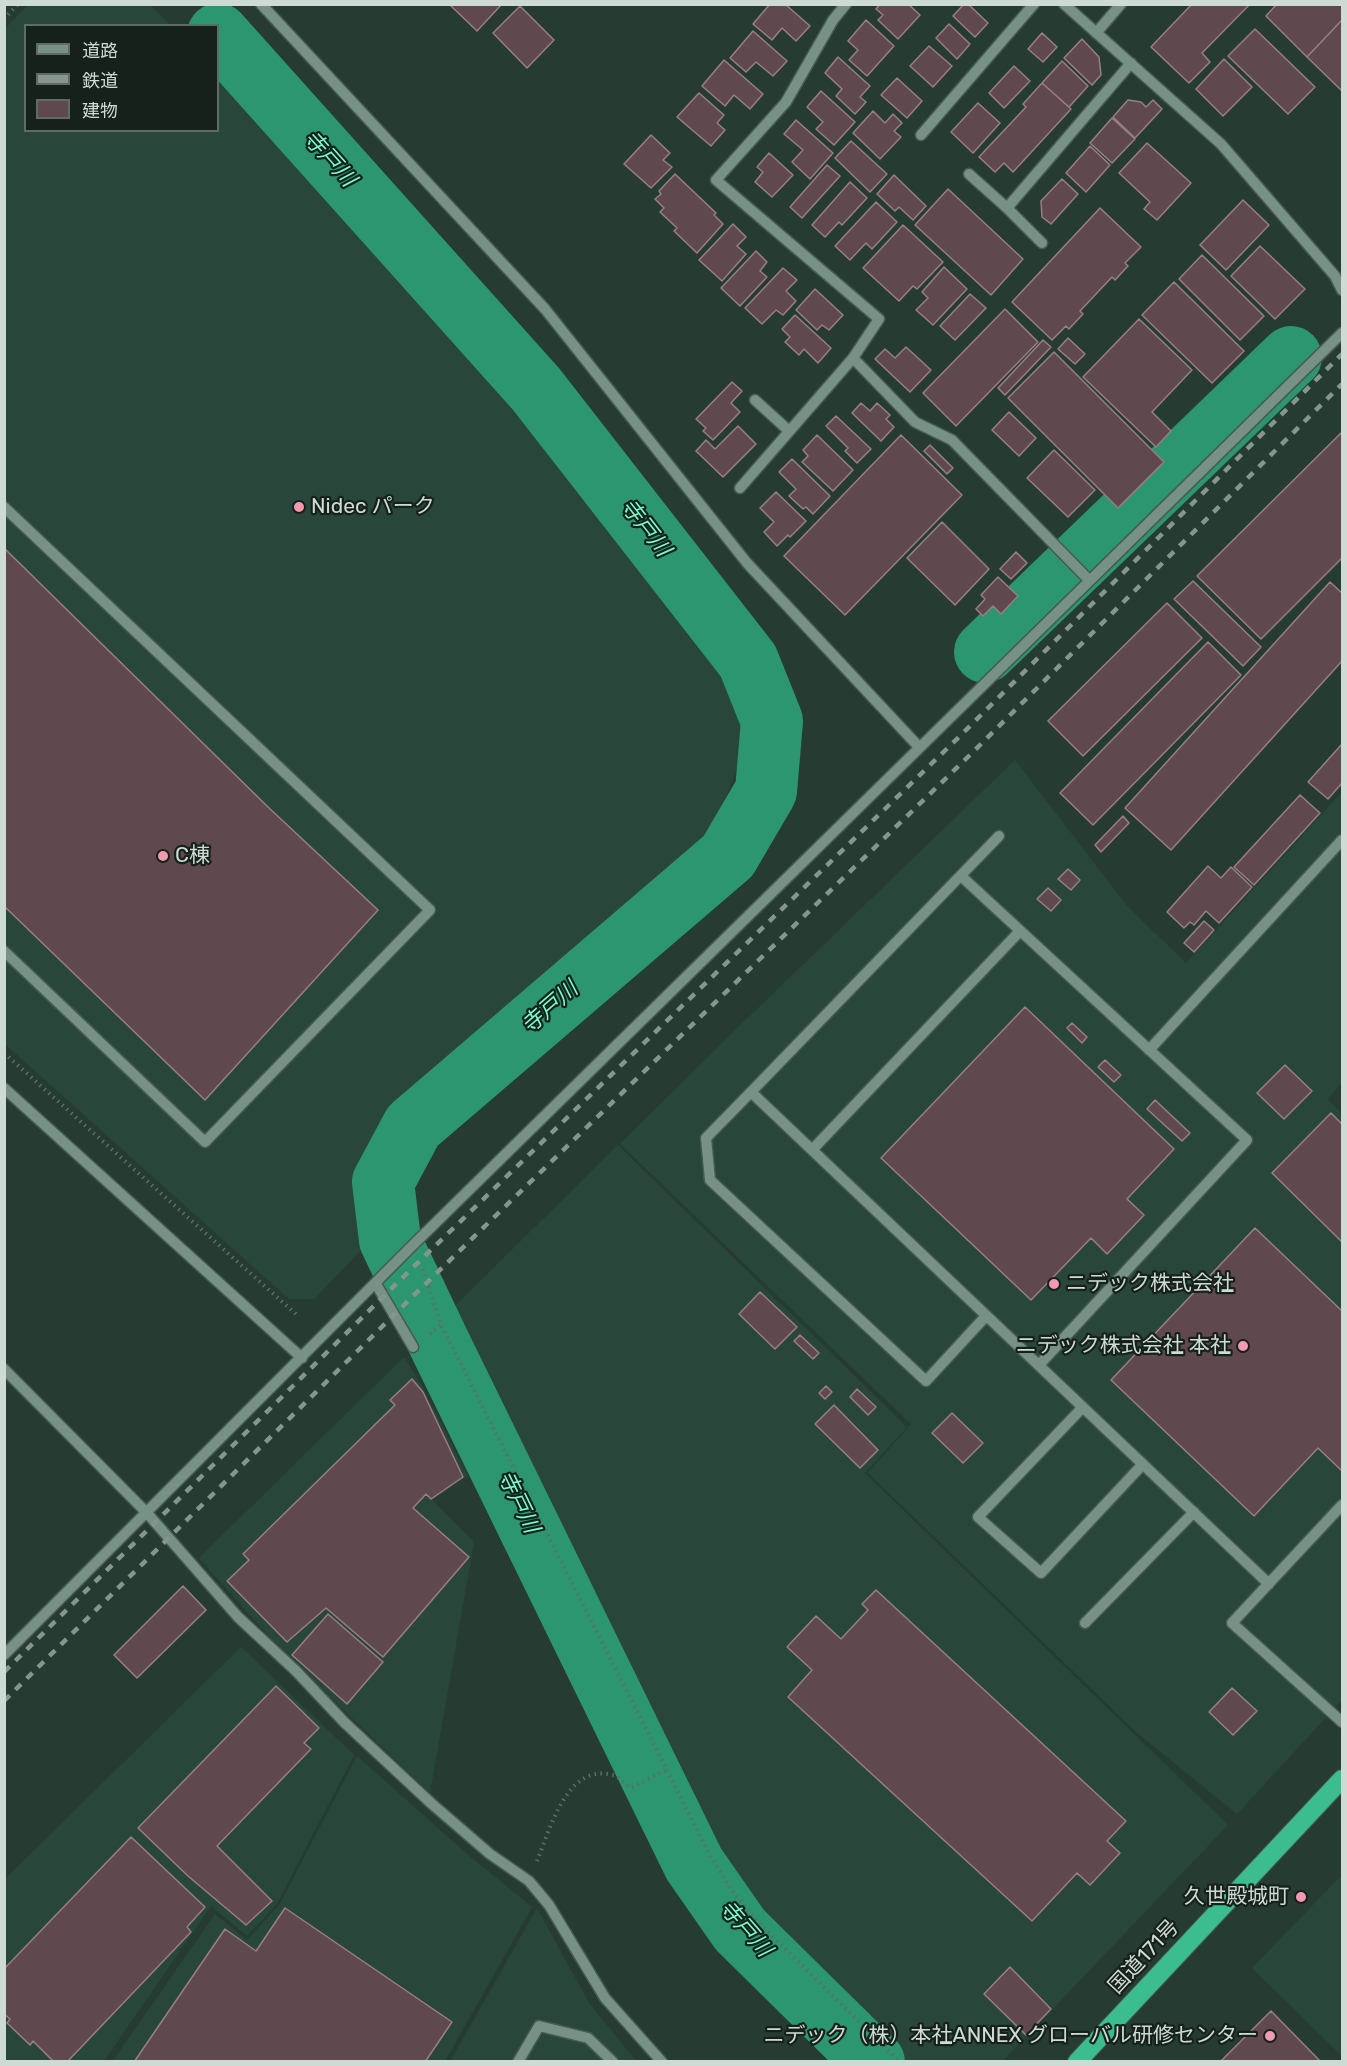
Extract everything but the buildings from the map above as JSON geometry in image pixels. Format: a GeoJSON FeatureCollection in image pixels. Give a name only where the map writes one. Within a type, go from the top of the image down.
{"type":"FeatureCollection","features":[{"type":"Feature","properties":{"kind":"highway","name":"国道171号"},"geometry":{"type":"LineString","coordinates":[[1077,2061],[1342,1779]]}},
{"type":"Feature","properties":{"kind":"street"},"geometry":{"type":"LineString","coordinates":[[261,4],[545,309],[747,563],[919,747]]}},
{"type":"Feature","properties":{"kind":"street"},"geometry":{"type":"LineString","coordinates":[[740,488],[788,430],[853,358],[879,319],[716,180],[786,102],[833,20],[846,4]]}},
{"type":"Feature","properties":{"kind":"street"},"geometry":{"type":"LineString","coordinates":[[921,135],[1034,4]]}},
{"type":"Feature","properties":{"kind":"street"},"geometry":{"type":"LineString","coordinates":[[1064,4],[1221,144],[1335,276],[1342,290]]}},
{"type":"Feature","properties":{"kind":"street"},"geometry":{"type":"LineString","coordinates":[[1096,33],[1121,4]]}},
{"type":"Feature","properties":{"kind":"street"},"geometry":{"type":"LineString","coordinates":[[1007,208],[1131,63]]}},
{"type":"Feature","properties":{"kind":"street"},"geometry":{"type":"LineString","coordinates":[[969,174],[1042,243]]}},
{"type":"Feature","properties":{"kind":"street"},"geometry":{"type":"LineString","coordinates":[[4,1655],[414,1244],[1342,333]]}},
{"type":"Feature","properties":{"kind":"street"},"geometry":{"type":"LineString","coordinates":[[853,358],[915,422],[952,440],[1089,580]]}},
{"type":"Feature","properties":{"kind":"street"},"geometry":{"type":"LineString","coordinates":[[755,400],[788,430]]}},
{"type":"Feature","properties":{"kind":"street"},"geometry":{"type":"LineString","coordinates":[[4,507],[430,910],[205,1142],[4,951]]}},
{"type":"Feature","properties":{"kind":"street"},"geometry":{"type":"LineString","coordinates":[[986,1316],[926,1381],[710,1180],[706,1138],[999,836]]}},
{"type":"Feature","properties":{"kind":"street"},"geometry":{"type":"LineString","coordinates":[[1149,1050],[1342,840]]}},
{"type":"Feature","properties":{"kind":"street"},"geometry":{"type":"LineString","coordinates":[[961,876],[1247,1140],[1039,1365]]}},
{"type":"Feature","properties":{"kind":"street"},"geometry":{"type":"LineString","coordinates":[[812,1150],[1020,931]]}},
{"type":"Feature","properties":{"kind":"street"},"geometry":{"type":"LineString","coordinates":[[4,1088],[302,1358]]}},
{"type":"Feature","properties":{"kind":"street"},"geometry":{"type":"LineString","coordinates":[[751,1092],[1269,1584]]}},
{"type":"Feature","properties":{"kind":"street"},"geometry":{"type":"LineString","coordinates":[[376,1284],[413,1347]]}},
{"type":"Feature","properties":{"kind":"street"},"geometry":{"type":"LineString","coordinates":[[4,1369],[147,1513],[238,1617],[296,1671],[345,1723],[490,1854],[529,1881],[549,1905],[606,1998],[662,2061]]}},
{"type":"Feature","properties":{"kind":"street"},"geometry":{"type":"LineString","coordinates":[[1083,1407],[978,1517],[1041,1574],[1143,1464]]}},
{"type":"Feature","properties":{"kind":"street"},"geometry":{"type":"LineString","coordinates":[[1342,1505],[1232,1623],[1342,1722]]}},
{"type":"Feature","properties":{"kind":"street"},"geometry":{"type":"LineString","coordinates":[[1085,1623],[1194,1512]]}},
{"type":"Feature","properties":{"kind":"street"},"geometry":{"type":"LineString","coordinates":[[518,2061],[539,2026],[588,2038],[613,2061]]}},
{"type":"Feature","properties":{"kind":"path"},"geometry":{"type":"LineString","coordinates":[[4,19],[18,4]]}},
{"type":"Feature","properties":{"kind":"path"},"geometry":{"type":"LineString","coordinates":[[4,1053],[297,1314]]}},
{"type":"Feature","properties":{"kind":"path"},"geometry":{"type":"LineString","coordinates":[[414,1244],[441,1325],[666,1770],[729,1886],[752,1916],[900,2061]]}},
{"type":"Feature","properties":{"kind":"path"},"geometry":{"type":"LineString","coordinates":[[529,1881],[561,1802],[577,1783],[592,1773],[614,1775],[631,1788],[666,1770]]}},
{"type":"Feature","properties":{"kind":"shaded area","name":"Nidec パーク"},"geometry":{"type":"Polygon","coordinates":[[[28,5],[150,5],[169,24],[24,24],[24,132],[219,132],[219,78],[458,339],[727,674],[746,748],[710,835],[396,1106],[367,1149],[358,1201],[366,1245],[314,1299],[289,1299],[5,1044],[4,30],[28,5]]]}},
{"type":"Feature","properties":{"kind":"shaded area","name":"ニデック株式会社"},"geometry":{"type":"Polygon","coordinates":[[[1015,760],[1128,907],[1186,963],[1342,792],[1342,1082],[1328,1099],[1342,1114],[1342,1700],[1237,1814],[1136,1732],[868,1473],[911,1424],[620,1144],[1015,760]]]}},
{"type":"Feature","properties":{"kind":"shaded area"},"geometry":{"type":"Polygon","coordinates":[[[618,1145],[907,1427],[865,1473],[1228,1825],[1003,2061],[906,2061],[776,1935],[734,1886],[555,1534],[447,1314],[618,1145]]]}},
{"type":"Feature","properties":{"kind":"shaded area"},"geometry":{"type":"Polygon","coordinates":[[[404,1357],[422,1386],[468,1476],[432,1500],[474,1542],[430,1793],[283,1652],[199,1558],[404,1357]]]}},
{"type":"Feature","properties":{"kind":"shaded area"},"geometry":{"type":"Polygon","coordinates":[[[241,1647],[354,1755],[277,1904],[247,1936],[211,1906],[104,2061],[5,2062],[5,1879],[241,1647]]]}},
{"type":"Feature","properties":{"kind":"shaded area"},"geometry":{"type":"Polygon","coordinates":[[[357,1756],[467,1854],[532,1907],[445,2061],[112,2062],[215,1914],[247,1940],[279,1905],[357,1756]]]}},
{"type":"Feature","properties":{"kind":"shaded area"},"geometry":{"type":"Polygon","coordinates":[[[1342,1875],[1342,2056],[1252,1968],[1342,1875]]]}},
{"type":"Feature","properties":{"kind":"shaded area"},"geometry":{"type":"Polygon","coordinates":[[[537,1908],[589,2003],[636,2061],[450,2062],[537,1908]]]}},
{"type":"Feature","properties":{"kind":"waterway","name":"寺戸川"},"geometry":{"type":"LineString","coordinates":[[219,35],[536,389],[748,661],[772,721],[766,791],[728,856],[413,1126],[383,1182],[390,1240],[694,1864],[740,1930],[874,2062]]}},
{"type":"Feature","properties":{"kind":"waterway"},"geometry":{"type":"LineString","coordinates":[[985,652],[1291,357]]}},
{"type":"Feature","properties":{"kind":"railway"},"geometry":{"type":"LineString","coordinates":[[4,1672],[398,1282],[960,736],[1342,354]]}},
{"type":"Feature","properties":{"kind":"railway"},"geometry":{"type":"LineString","coordinates":[[4,1701],[412,1297],[974,751],[1342,384]]}},
{"type":"Feature","properties":{"kind":"place","name":"Nidec パーク"},"geometry":{"type":"Point","coordinates":[299,507]}},
{"type":"Feature","properties":{"kind":"place","name":"C棟"},"geometry":{"type":"Point","coordinates":[163,856]}},
{"type":"Feature","properties":{"kind":"place","name":"ニデック株式会社"},"geometry":{"type":"Point","coordinates":[1054,1284]}},
{"type":"Feature","properties":{"kind":"place","name":"ニデック株式会社 本社"},"geometry":{"type":"Point","coordinates":[1243,1346]}},
{"type":"Feature","properties":{"kind":"place","name":"久世殿城町"},"geometry":{"type":"Point","coordinates":[1301,1897]}},
{"type":"Feature","properties":{"kind":"place","name":"ニデック（株）本社ANNEX グローバル研修センター"},"geometry":{"type":"Point","coordinates":[1270,2036]}}]}
